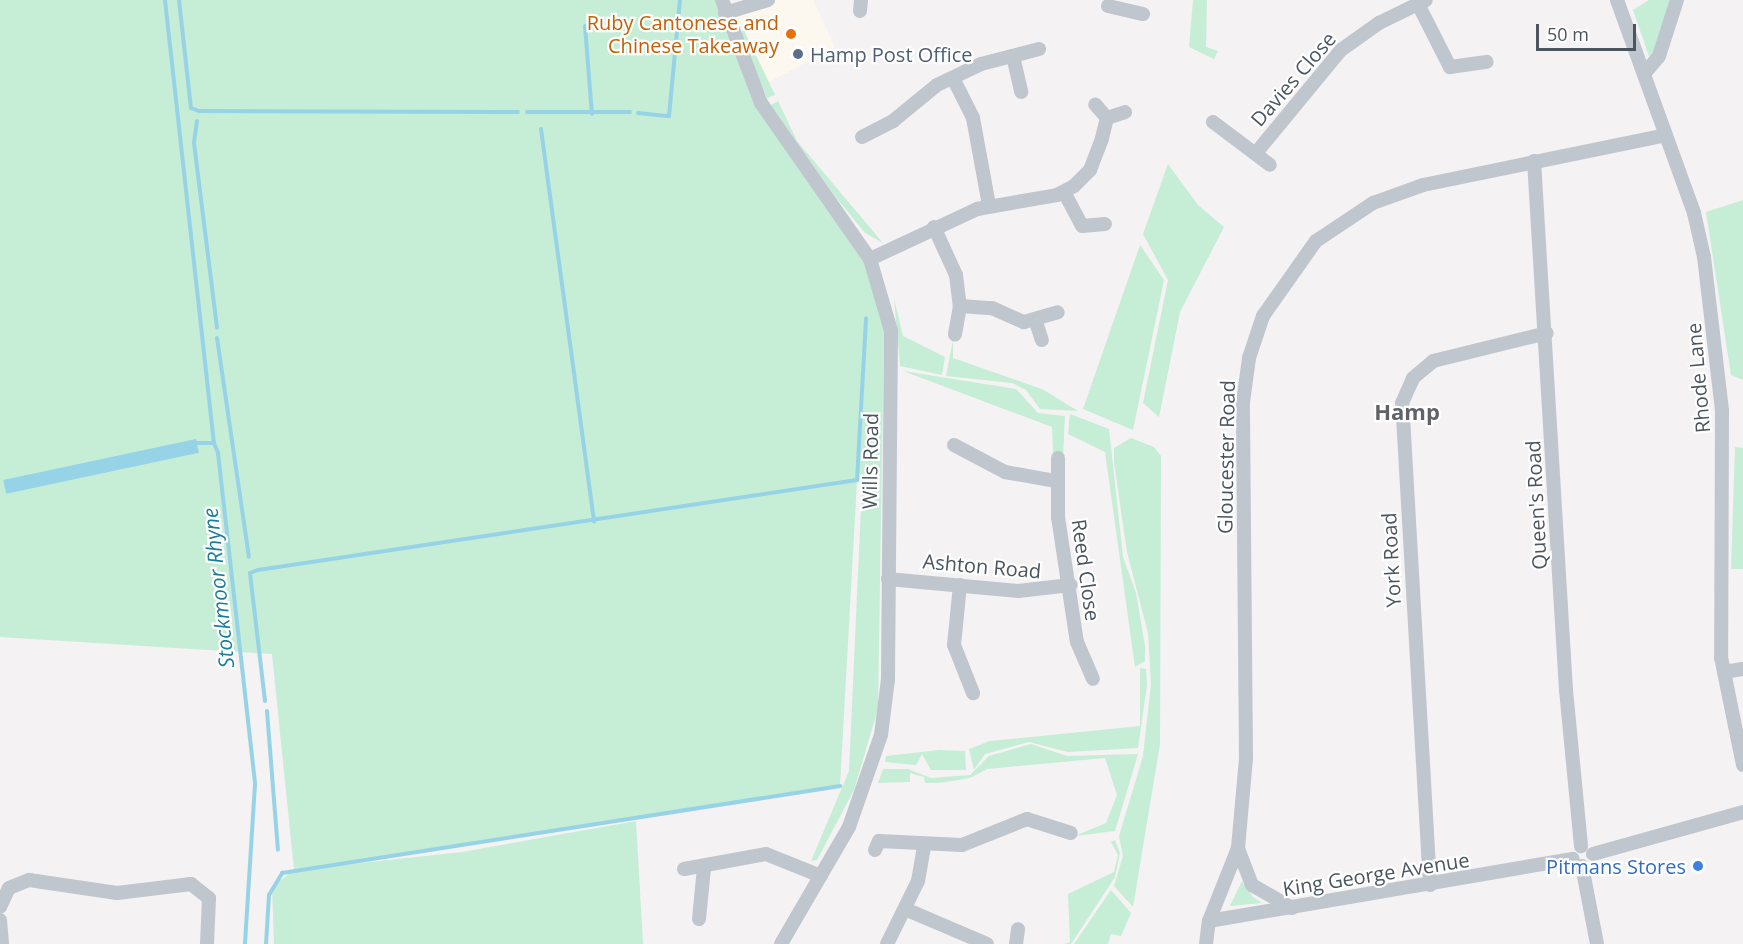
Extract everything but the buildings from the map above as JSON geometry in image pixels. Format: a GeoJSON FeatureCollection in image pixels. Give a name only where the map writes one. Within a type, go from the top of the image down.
{"type":"FeatureCollection","features":[{"type":"Feature","properties":{"kind":"street"},"geometry":{"type":"LineString","coordinates":[[723,7],[768,0]]}},
{"type":"Feature","properties":{"kind":"street","name":"Rhode Lane"},"geometry":{"type":"LineString","coordinates":[[1617,0],[1700,234],[1722,411],[1718,546],[1724,672],[1743,765]]}},
{"type":"Feature","properties":{"kind":"street"},"geometry":{"type":"LineString","coordinates":[[1644,74],[1659,56],[1677,0]]}},
{"type":"Feature","properties":{"kind":"street"},"geometry":{"type":"LineString","coordinates":[[1422,2],[1450,67],[1487,62]]}},
{"type":"Feature","properties":{"kind":"street","name":"Davies Close"},"geometry":{"type":"LineString","coordinates":[[1256,153],[1327,62],[1365,32],[1422,2]]}},
{"type":"Feature","properties":{"kind":"street"},"geometry":{"type":"LineString","coordinates":[[1108,6],[1126,4],[1143,14]]}},
{"type":"Feature","properties":{"kind":"street","name":"Wills Road"},"geometry":{"type":"LineString","coordinates":[[723,7],[769,116],[870,259],[891,331],[888,679],[879,743],[857,809],[782,944]]}},
{"type":"Feature","properties":{"kind":"street"},"geometry":{"type":"LineString","coordinates":[[862,138],[953,78],[1039,49]]}},
{"type":"Feature","properties":{"kind":"street"},"geometry":{"type":"LineString","coordinates":[[1013,56],[1021,92]]}},
{"type":"Feature","properties":{"kind":"street"},"geometry":{"type":"LineString","coordinates":[[953,78],[974,118],[989,205]]}},
{"type":"Feature","properties":{"kind":"street"},"geometry":{"type":"LineString","coordinates":[[1095,104],[1107,118]]}},
{"type":"Feature","properties":{"kind":"street"},"geometry":{"type":"LineString","coordinates":[[1107,118],[1125,112]]}},
{"type":"Feature","properties":{"kind":"street"},"geometry":{"type":"LineString","coordinates":[[870,259],[934,227],[989,205],[1064,192],[1090,170],[1107,118]]}},
{"type":"Feature","properties":{"kind":"street","name":"Davies Close"},"geometry":{"type":"LineString","coordinates":[[1212,122],[1270,165]]}},
{"type":"Feature","properties":{"kind":"street","name":"Gloucester Road"},"geometry":{"type":"LineString","coordinates":[[1209,921],[1238,848],[1246,758],[1244,402],[1260,324],[1300,259],[1355,212],[1416,187],[1666,135]]}},
{"type":"Feature","properties":{"kind":"street","name":"Queen's Road"},"geometry":{"type":"LineString","coordinates":[[1534,161],[1547,333],[1566,690],[1587,850]]}},
{"type":"Feature","properties":{"kind":"street"},"geometry":{"type":"LineString","coordinates":[[1064,192],[1082,226]]}},
{"type":"Feature","properties":{"kind":"street"},"geometry":{"type":"LineString","coordinates":[[1073,238],[1082,226],[1105,224]]}},
{"type":"Feature","properties":{"kind":"street"},"geometry":{"type":"LineString","coordinates":[[934,227],[956,275],[960,306],[955,335]]}},
{"type":"Feature","properties":{"kind":"street"},"geometry":{"type":"LineString","coordinates":[[960,306],[992,308],[1036,322],[1058,312]]}},
{"type":"Feature","properties":{"kind":"street"},"geometry":{"type":"LineString","coordinates":[[1036,322],[1042,340]]}},
{"type":"Feature","properties":{"kind":"street","name":"York Road"},"geometry":{"type":"LineString","coordinates":[[1430,885],[1402,403],[1413,378],[1433,361],[1547,333]]}},
{"type":"Feature","properties":{"kind":"street"},"geometry":{"type":"LineString","coordinates":[[954,445],[968,456],[1018,476],[1056,481]]}},
{"type":"Feature","properties":{"kind":"street"},"geometry":{"type":"LineString","coordinates":[[958,468],[968,456]]}},
{"type":"Feature","properties":{"kind":"street","name":"Reed Close"},"geometry":{"type":"LineString","coordinates":[[1058,458],[1056,481],[1071,585],[1076,666],[1093,678]]}},
{"type":"Feature","properties":{"kind":"street","name":"Ashton Road"},"geometry":{"type":"LineString","coordinates":[[888,579],[1018,591],[1071,585]]}},
{"type":"Feature","properties":{"kind":"street"},"geometry":{"type":"LineString","coordinates":[[960,585],[954,645],[956,680],[973,693]]}},
{"type":"Feature","properties":{"kind":"street"},"geometry":{"type":"LineString","coordinates":[[1724,672],[1743,669]]}},
{"type":"Feature","properties":{"kind":"street"},"geometry":{"type":"LineString","coordinates":[[1056,825],[1061,811]]}},
{"type":"Feature","properties":{"kind":"street"},"geometry":{"type":"LineString","coordinates":[[1597,944],[1577,862],[1587,850],[1743,812]]}},
{"type":"Feature","properties":{"kind":"street"},"geometry":{"type":"LineString","coordinates":[[875,842],[924,846],[968,843],[1021,819],[1056,825],[1071,832]]}},
{"type":"Feature","properties":{"kind":"street"},"geometry":{"type":"LineString","coordinates":[[887,944],[918,881],[924,846]]}},
{"type":"Feature","properties":{"kind":"street","name":"Gloucester Road"},"geometry":{"type":"LineString","coordinates":[[1238,848],[1252,885],[1292,908]]}},
{"type":"Feature","properties":{"kind":"street"},"geometry":{"type":"LineString","coordinates":[[684,869],[704,868],[766,854],[820,876]]}},
{"type":"Feature","properties":{"kind":"street","name":"King George Avenue"},"geometry":{"type":"LineString","coordinates":[[1209,921],[1577,862]]}},
{"type":"Feature","properties":{"kind":"street"},"geometry":{"type":"LineString","coordinates":[[704,868],[705,915]]}},
{"type":"Feature","properties":{"kind":"street"},"geometry":{"type":"LineString","coordinates":[[0,907],[9,888],[29,880],[117,893],[190,884],[209,898],[207,944]]}},
{"type":"Feature","properties":{"kind":"street"},"geometry":{"type":"LineString","coordinates":[[904,909],[987,944]]}},
{"type":"Feature","properties":{"kind":"street"},"geometry":{"type":"LineString","coordinates":[[0,920],[2,944]]}},
{"type":"Feature","properties":{"kind":"street"},"geometry":{"type":"LineString","coordinates":[[1206,944],[1209,921]]}},
{"type":"Feature","properties":{"kind":"street"},"geometry":{"type":"LineString","coordinates":[[1016,944],[1018,929]]}},
{"type":"Feature","properties":{"kind":"shaded area"},"geometry":{"type":"Polygon","coordinates":[[[768,0],[813,0],[835,47],[769,82],[725,13],[768,0]]]}},
{"type":"Feature","properties":{"kind":"green space"},"geometry":{"type":"Polygon","coordinates":[[[0,0],[679,0],[676,43],[680,0],[715,0],[758,109],[865,264],[884,328],[878,709],[854,790],[817,860],[811,861],[849,771],[862,485],[857,481],[840,786],[315,868],[462,852],[636,821],[643,944],[274,944],[272,887],[294,870],[272,654],[0,637],[0,0]]]}},
{"type":"Feature","properties":{"kind":"green space"},"geometry":{"type":"Polygon","coordinates":[[[1193,0],[1207,0],[1206,47],[1218,51],[1214,59],[1189,47],[1193,0]]]}},
{"type":"Feature","properties":{"kind":"green space"},"geometry":{"type":"Polygon","coordinates":[[[1649,0],[1673,0],[1651,62],[1633,10],[1649,0]]]}},
{"type":"Feature","properties":{"kind":"green space"},"geometry":{"type":"Polygon","coordinates":[[[743,28],[775,95],[767,98],[741,35],[743,28]]]}},
{"type":"Feature","properties":{"kind":"green space"},"geometry":{"type":"Polygon","coordinates":[[[778,101],[797,141],[883,243],[865,233],[834,195],[771,105],[778,101]]]}},
{"type":"Feature","properties":{"kind":"green space"},"geometry":{"type":"Polygon","coordinates":[[[1168,164],[1198,205],[1224,227],[1180,312],[1159,417],[1143,403],[1168,280],[1143,234],[1168,164]]]}},
{"type":"Feature","properties":{"kind":"green space"},"geometry":{"type":"Polygon","coordinates":[[[1743,200],[1743,380],[1731,375],[1706,212],[1743,200]]]}},
{"type":"Feature","properties":{"kind":"green space"},"geometry":{"type":"Polygon","coordinates":[[[1140,245],[1164,280],[1133,430],[1083,409],[1140,245]]]}},
{"type":"Feature","properties":{"kind":"green space"},"geometry":{"type":"Polygon","coordinates":[[[894,298],[903,336],[945,357],[942,375],[900,366],[894,298]]]}},
{"type":"Feature","properties":{"kind":"green space"},"geometry":{"type":"Polygon","coordinates":[[[953,340],[953,358],[1042,389],[1078,411],[1040,409],[1026,390],[1012,383],[946,376],[953,340]]]}},
{"type":"Feature","properties":{"kind":"green space"},"geometry":{"type":"Polygon","coordinates":[[[903,371],[1016,389],[1038,413],[1065,416],[1063,455],[1053,453],[1052,427],[903,371]]]}},
{"type":"Feature","properties":{"kind":"green space"},"geometry":{"type":"Polygon","coordinates":[[[1070,414],[1109,429],[1123,557],[1136,593],[1145,646],[1145,661],[1135,667],[1105,452],[1068,434],[1070,414]]]}},
{"type":"Feature","properties":{"kind":"green space"},"geometry":{"type":"Polygon","coordinates":[[[1131,438],[1154,447],[1161,456],[1160,744],[1133,907],[1114,886],[1123,856],[1119,836],[1143,756],[1151,684],[1148,633],[1127,552],[1114,462],[1114,448],[1131,438]]]}},
{"type":"Feature","properties":{"kind":"green space"},"geometry":{"type":"Polygon","coordinates":[[[1735,447],[1743,448],[1743,569],[1731,569],[1735,447]]]}},
{"type":"Feature","properties":{"kind":"green space"},"geometry":{"type":"Polygon","coordinates":[[[1140,668],[1146,669],[1147,685],[1138,748],[1068,752],[1029,742],[985,754],[974,770],[969,749],[990,741],[1140,726],[1140,668]]]}},
{"type":"Feature","properties":{"kind":"green space"},"geometry":{"type":"Polygon","coordinates":[[[1031,744],[1067,756],[1138,754],[1115,831],[1075,836],[1106,823],[1117,795],[1105,758],[987,769],[970,778],[939,783],[925,783],[924,777],[910,773],[910,782],[878,783],[883,769],[908,769],[931,778],[970,775],[989,756],[1031,744]]]}},
{"type":"Feature","properties":{"kind":"green space"},"geometry":{"type":"Polygon","coordinates":[[[939,750],[965,751],[966,770],[931,770],[922,754],[916,765],[885,762],[886,756],[939,750]]]}},
{"type":"Feature","properties":{"kind":"green space"},"geometry":{"type":"Polygon","coordinates":[[[1115,840],[1120,853],[1115,877],[1071,944],[1065,944],[1070,942],[1068,894],[1114,872],[1118,855],[1111,842],[1115,840]]]}},
{"type":"Feature","properties":{"kind":"green space"},"geometry":{"type":"Polygon","coordinates":[[[1242,881],[1253,897],[1262,903],[1230,906],[1242,881]]]}},
{"type":"Feature","properties":{"kind":"green space"},"geometry":{"type":"Polygon","coordinates":[[[1111,890],[1131,913],[1121,936],[1111,934],[1108,944],[1074,944],[1111,890]]]}},
{"type":"Feature","properties":{"kind":"water"},"geometry":{"type":"Polygon","coordinates":[[[196,439],[199,453],[6,494],[3,480],[196,439]]]}},
{"type":"Feature","properties":{"kind":"waterway"},"geometry":{"type":"LineString","coordinates":[[165,0],[214,443]]}},
{"type":"Feature","properties":{"kind":"waterway"},"geometry":{"type":"LineString","coordinates":[[179,0],[191,108],[199,111],[518,112]]}},
{"type":"Feature","properties":{"kind":"waterway"},"geometry":{"type":"LineString","coordinates":[[638,113],[669,116],[680,0]]}},
{"type":"Feature","properties":{"kind":"waterway"},"geometry":{"type":"LineString","coordinates":[[585,26],[592,114]]}},
{"type":"Feature","properties":{"kind":"waterway"},"geometry":{"type":"LineString","coordinates":[[527,112],[630,112]]}},
{"type":"Feature","properties":{"kind":"waterway"},"geometry":{"type":"LineString","coordinates":[[197,121],[194,143],[217,328]]}},
{"type":"Feature","properties":{"kind":"waterway"},"geometry":{"type":"LineString","coordinates":[[541,129],[594,521]]}},
{"type":"Feature","properties":{"kind":"waterway"},"geometry":{"type":"LineString","coordinates":[[265,701],[250,573],[258,570],[857,480],[866,318]]}},
{"type":"Feature","properties":{"kind":"waterway"},"geometry":{"type":"LineString","coordinates":[[217,338],[249,557]]}},
{"type":"Feature","properties":{"kind":"waterway","name":"Stockmoor Rhyne"},"geometry":{"type":"LineString","coordinates":[[195,443],[214,443],[218,453],[255,784],[245,944]]}},
{"type":"Feature","properties":{"kind":"waterway"},"geometry":{"type":"LineString","coordinates":[[267,711],[278,850]]}},
{"type":"Feature","properties":{"kind":"waterway"},"geometry":{"type":"LineString","coordinates":[[266,944],[269,895],[282,873],[840,786]]}},
{"type":"Feature","properties":{"kind":"place","name":"Ruby Cantonese and Chinese Takeaway"},"geometry":{"type":"Point","coordinates":[791,34]}},
{"type":"Feature","properties":{"kind":"place","name":"Hamp Post Office"},"geometry":{"type":"Point","coordinates":[798,54]}},
{"type":"Feature","properties":{"kind":"place","name":"Pitmans Stores"},"geometry":{"type":"Point","coordinates":[1698,866]}},
{"type":"Feature","properties":{"kind":"district","name":"Hamp"},"geometry":{"type":"Point","coordinates":[1407,412]}}]}
